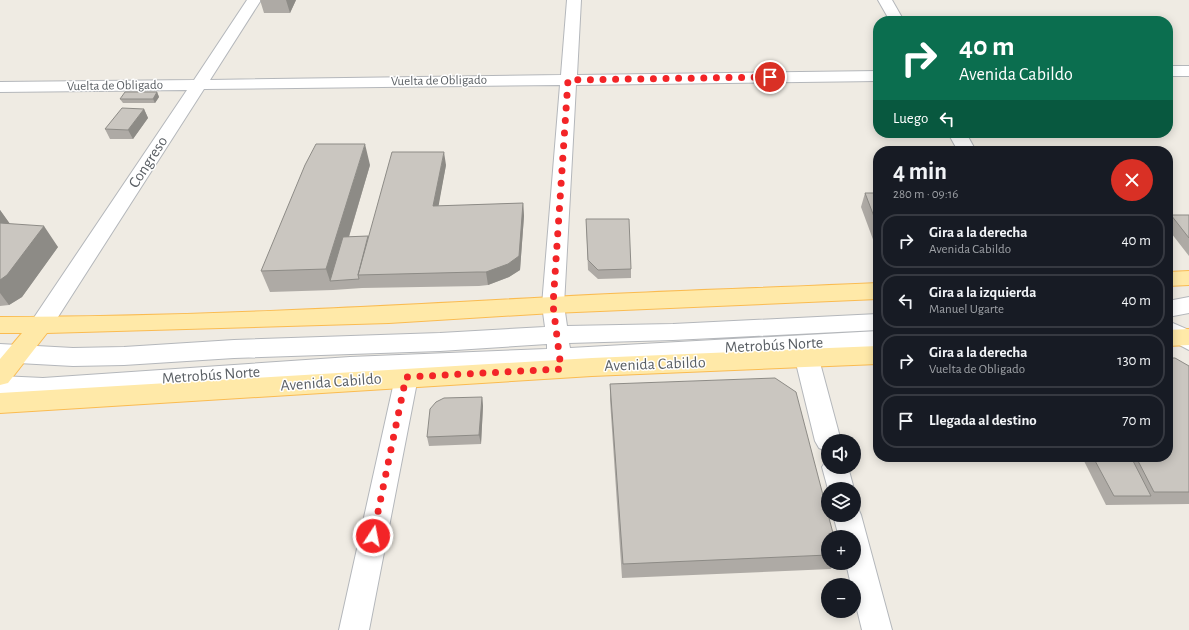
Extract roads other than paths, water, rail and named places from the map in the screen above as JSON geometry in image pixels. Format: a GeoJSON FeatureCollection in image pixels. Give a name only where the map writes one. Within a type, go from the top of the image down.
{"type":"FeatureCollection","features":[{"type":"Feature","properties":{"kind":"main road"},"geometry":{"type":"LineString","coordinates":[[1173,279],[1189,278]]}},
{"type":"Feature","properties":{"kind":"main road"},"geometry":{"type":"LineString","coordinates":[[0,325],[92,325],[389,315],[553,305],[873,291]]}},
{"type":"Feature","properties":{"kind":"main road"},"geometry":{"type":"LineString","coordinates":[[0,376],[9,353],[41,325]]}},
{"type":"Feature","properties":{"kind":"main road","name":"Avenida Cabildo"},"geometry":{"type":"LineString","coordinates":[[0,403],[406,377],[559,354],[807,359],[873,355]]}},
{"type":"Feature","properties":{"kind":"street","name":"Congreso"},"geometry":{"type":"LineString","coordinates":[[41,325],[254,0]]}},
{"type":"Feature","properties":{"kind":"street"},"geometry":{"type":"LineString","coordinates":[[559,354],[553,305],[574,0]]}},
{"type":"Feature","properties":{"kind":"street"},"geometry":{"type":"LineString","coordinates":[[886,0],[894,16]]}},
{"type":"Feature","properties":{"kind":"street"},"geometry":{"type":"LineString","coordinates":[[1173,71],[1189,71]]}},
{"type":"Feature","properties":{"kind":"street","name":"Vuelta de Obligado"},"geometry":{"type":"LineString","coordinates":[[0,87],[873,76]]}},
{"type":"Feature","properties":{"kind":"street"},"geometry":{"type":"LineString","coordinates":[[1173,293],[1189,291]]}},
{"type":"Feature","properties":{"kind":"street"},"geometry":{"type":"LineString","coordinates":[[1173,308],[1189,305]]}},
{"type":"Feature","properties":{"kind":"street","name":"Metrobús Norte"},"geometry":{"type":"LineString","coordinates":[[9,353],[73,357],[559,354],[590,333],[673,332],[873,322]]}},
{"type":"Feature","properties":{"kind":"street","name":"Metrobús Norte"},"geometry":{"type":"LineString","coordinates":[[0,385],[43,387],[350,366],[559,354],[873,340]]}},
{"type":"Feature","properties":{"kind":"street"},"geometry":{"type":"LineString","coordinates":[[807,359],[826,434]]}},
{"type":"Feature","properties":{"kind":"street"},"geometry":{"type":"LineString","coordinates":[[354,630],[397,410],[406,377]]}},
{"type":"Feature","properties":{"kind":"street"},"geometry":{"type":"LineString","coordinates":[[861,568],[877,630]]}}]}
